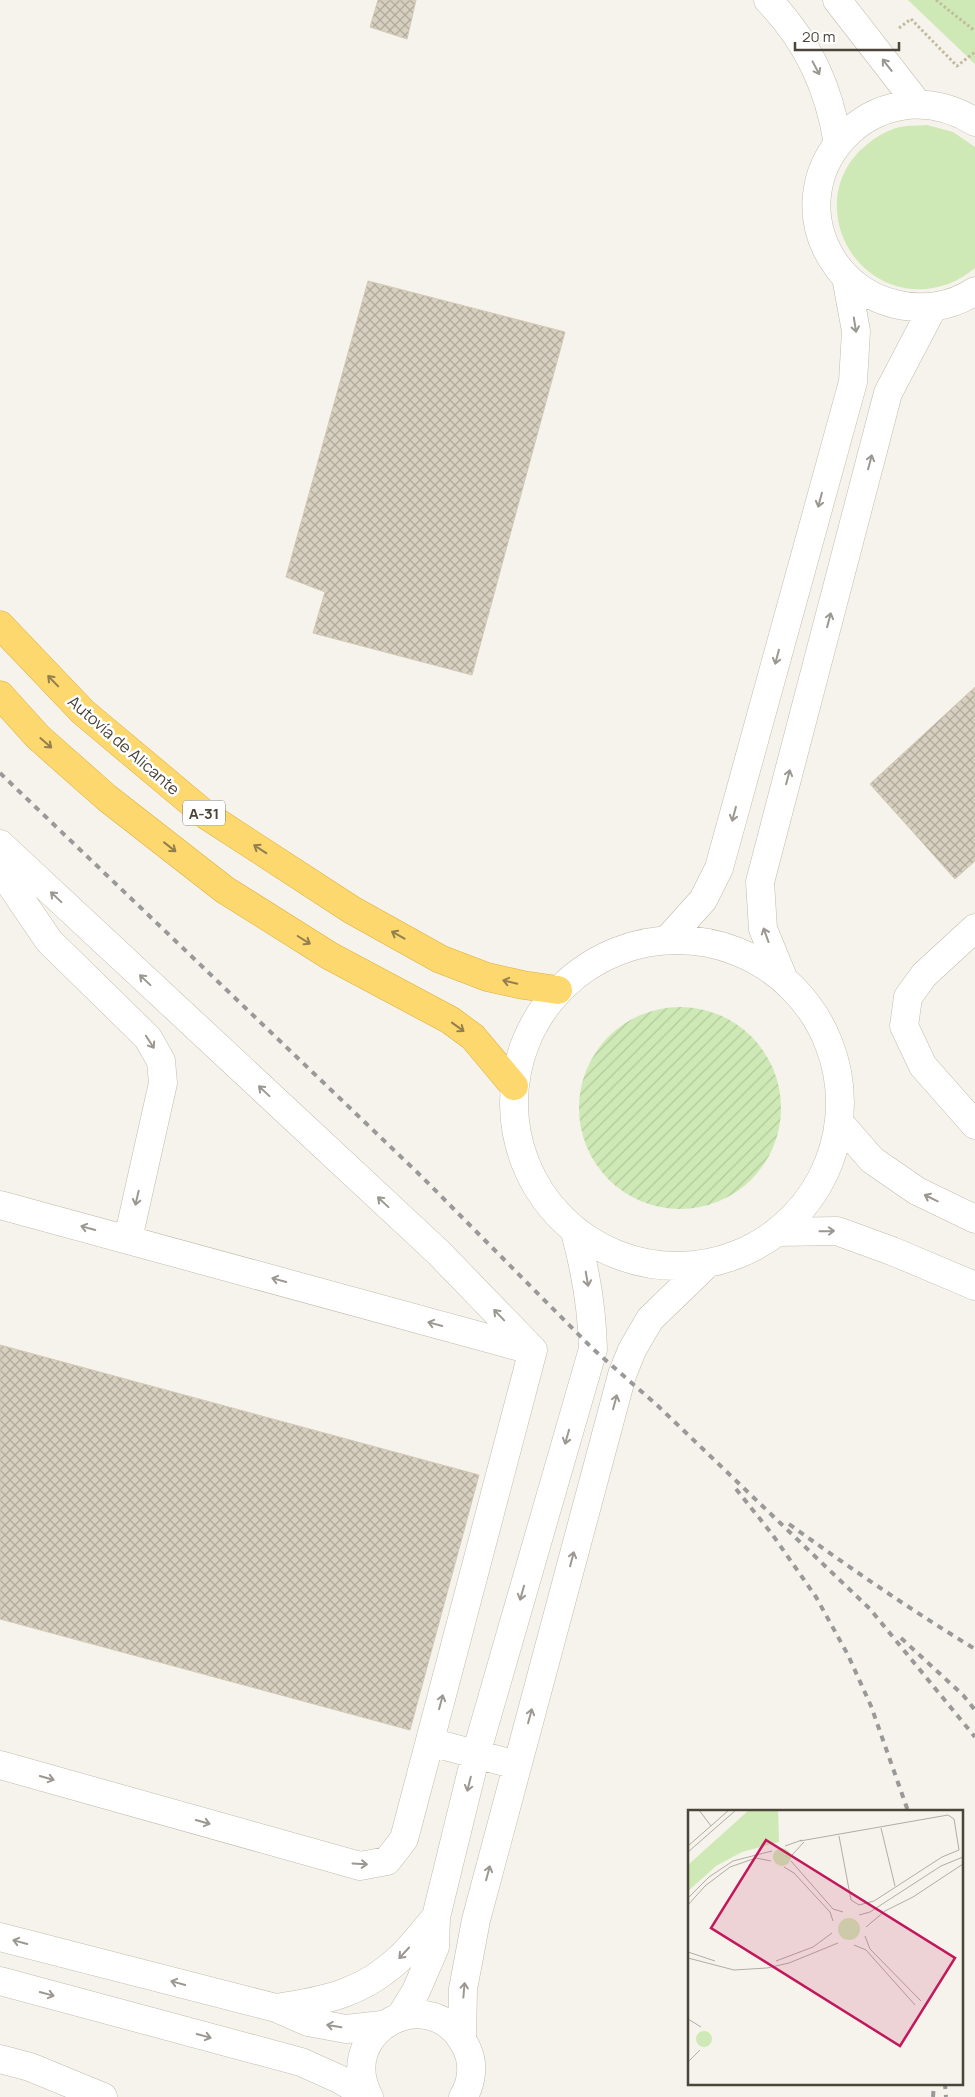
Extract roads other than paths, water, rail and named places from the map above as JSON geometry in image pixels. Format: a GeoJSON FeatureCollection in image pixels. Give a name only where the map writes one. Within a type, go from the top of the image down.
{"type":"FeatureCollection","features":[{"type":"Feature","properties":{"kind":"highway","name":"Autovía de Alicante"},"geometry":{"type":"LineString","coordinates":[[0,625],[83,712],[206,814],[352,910],[440,959],[487,976],[523,986],[558,990]]}},
{"type":"Feature","properties":{"kind":"highway"},"geometry":{"type":"LineString","coordinates":[[0,695],[38,737],[107,798],[225,890],[330,956],[450,1020],[473,1037],[514,1086]]}},
{"type":"Feature","properties":{"kind":"street"},"geometry":{"type":"LineString","coordinates":[[768,0],[801,40],[820,74],[834,121],[838,144]]}},
{"type":"Feature","properties":{"kind":"street"},"geometry":{"type":"LineString","coordinates":[[837,0],[917,104]]}},
{"type":"Feature","properties":{"kind":"street"},"geometry":{"type":"LineString","coordinates":[[975,122],[962,114],[940,106],[917,104],[894,107],[872,115],[853,127],[838,144],[828,160],[817,194],[817,213],[822,236],[831,258],[846,277],[864,292],[886,302],[909,308],[933,307],[952,302],[975,291]]}},
{"type":"Feature","properties":{"kind":"street"},"geometry":{"type":"LineString","coordinates":[[667,940],[703,900],[719,868],[853,382],[856,331],[846,277]]}},
{"type":"Feature","properties":{"kind":"street"},"geometry":{"type":"LineString","coordinates":[[784,980],[763,929],[760,882],[888,393],[933,307]]}},
{"type":"Feature","properties":{"kind":"street"},"geometry":{"type":"LineString","coordinates":[[0,844],[438,1252],[533,1350]]}},
{"type":"Feature","properties":{"kind":"street"},"geometry":{"type":"LineString","coordinates":[[2,876],[49,940],[148,1038],[161,1061],[163,1083],[128,1239]]}},
{"type":"Feature","properties":{"kind":"street"},"geometry":{"type":"LineString","coordinates":[[975,928],[924,975],[908,997],[904,1026],[923,1066],[975,1125]]}},
{"type":"Feature","properties":{"kind":"street"},"geometry":{"type":"LineString","coordinates":[[667,940],[709,943],[749,957],[784,980],[818,1021],[836,1069],[839,1122],[829,1164],[808,1202],[778,1232],[756,1247],[732,1258],[707,1264],[661,1266],[652,1264],[616,1255],[575,1232],[538,1191],[517,1141],[514,1086],[528,1034],[558,990],[590,964],[605,957],[627,947],[667,940]]}},
{"type":"Feature","properties":{"kind":"street"},"geometry":{"type":"LineString","coordinates":[[839,1122],[872,1160],[917,1191],[975,1219]]}},
{"type":"Feature","properties":{"kind":"street"},"geometry":{"type":"LineString","coordinates":[[0,1205],[533,1350]]}},
{"type":"Feature","properties":{"kind":"street"},"geometry":{"type":"LineString","coordinates":[[778,1232],[837,1231],[892,1251],[975,1286]]}},
{"type":"Feature","properties":{"kind":"street"},"geometry":{"type":"LineString","coordinates":[[369,2096],[363,2081],[362,2066],[365,2050],[372,2036],[391,2021],[416,1991],[435,1947],[436,1917],[476,1754],[593,1349],[592,1315],[587,1275],[575,1232]]}},
{"type":"Feature","properties":{"kind":"street"},"geometry":{"type":"LineString","coordinates":[[462,2038],[463,1989],[476,1920],[622,1375],[632,1350],[650,1319],[707,1264]]}},
{"type":"Feature","properties":{"kind":"street"},"geometry":{"type":"LineString","coordinates":[[0,1764],[360,1866],[387,1861],[404,1839],[533,1350]]}},
{"type":"Feature","properties":{"kind":"street"},"geometry":{"type":"LineString","coordinates":[[430,1742],[517,1764]]}},
{"type":"Feature","properties":{"kind":"street"},"geometry":{"type":"LineString","coordinates":[[276,2008],[319,2002],[344,1994],[373,1979],[401,1958],[436,1917]]}},
{"type":"Feature","properties":{"kind":"street"},"geometry":{"type":"LineString","coordinates":[[0,1936],[276,2008],[308,2022],[346,2029],[418,2014],[435,2017],[450,2026],[462,2038],[470,2055],[472,2073],[467,2091],[463,2097]]}},
{"type":"Feature","properties":{"kind":"street"},"geometry":{"type":"LineString","coordinates":[[0,1981],[301,2062],[339,2079],[369,2096]]}},
{"type":"Feature","properties":{"kind":"street"},"geometry":{"type":"LineString","coordinates":[[0,2059],[30,2067],[103,2097]]}},
{"type":"Feature","properties":{"kind":"railway"},"geometry":{"type":"LineString","coordinates":[[0,773],[421,1176],[593,1349],[658,1406],[870,1609],[975,1737]]}},
{"type":"Feature","properties":{"kind":"railway"},"geometry":{"type":"LineString","coordinates":[[736,1489],[772,1534],[816,1597],[848,1655],[871,1706],[908,1810]]}},
{"type":"Feature","properties":{"kind":"railway"},"geometry":{"type":"LineString","coordinates":[[789,1524],[881,1588],[975,1649]]}},
{"type":"Feature","properties":{"kind":"railway"},"geometry":{"type":"LineString","coordinates":[[901,1638],[963,1695],[975,1710]]}},
{"type":"Feature","properties":{"kind":"railway"},"geometry":{"type":"LineString","coordinates":[[933,2097],[934,2084]]}},
{"type":"Feature","properties":{"kind":"railway"},"geometry":{"type":"LineString","coordinates":[[945,2084],[946,2097]]}}]}
